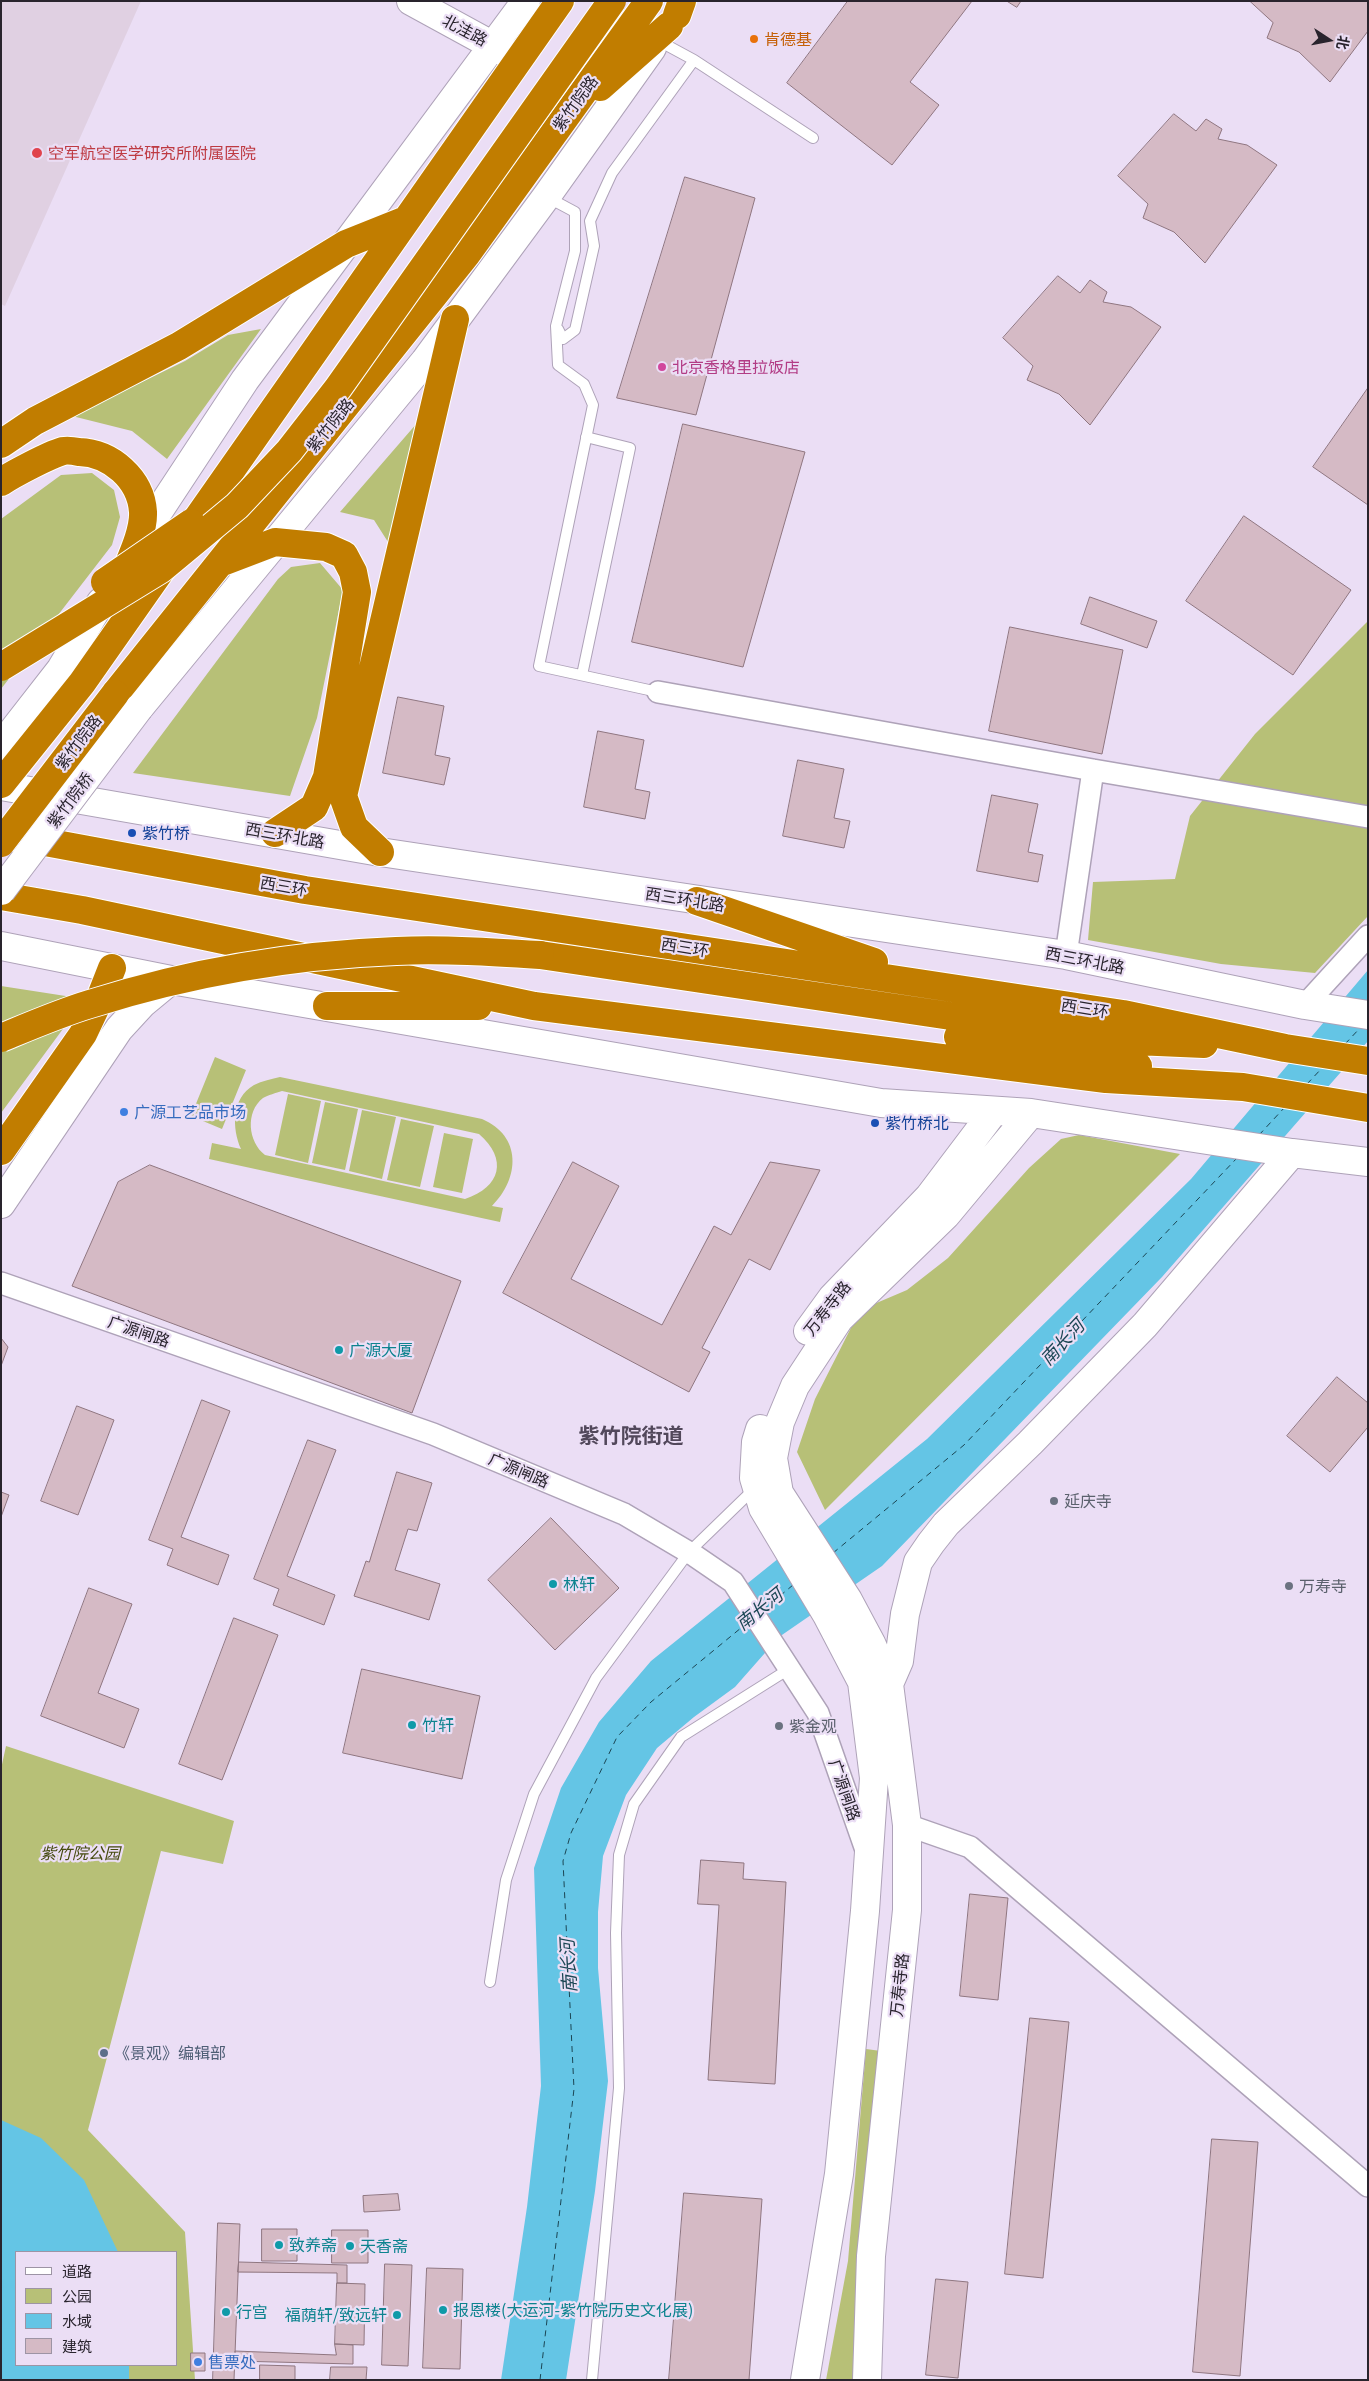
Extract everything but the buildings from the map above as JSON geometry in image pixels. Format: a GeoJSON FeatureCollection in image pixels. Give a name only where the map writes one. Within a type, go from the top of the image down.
{"type":"FeatureCollection","features":[{"type":"Feature","properties":{"kind":"highway","name":"紫竹院路"},"geometry":{"type":"LineString","coordinates":[[1,785],[71,676],[406,220],[560,1]]}},
{"type":"Feature","properties":{"kind":"highway"},"geometry":{"type":"LineString","coordinates":[[1,645],[118,574],[179,532],[227,494],[276,440],[322,382],[590,1]]}},
{"type":"Feature","properties":{"kind":"highway"},"geometry":{"type":"LineString","coordinates":[[1,667],[161,569],[237,506],[290,451],[338,388],[612,1]]}},
{"type":"Feature","properties":{"kind":"highway","name":"紫竹院路"},"geometry":{"type":"LineString","coordinates":[[1,843],[115,694],[466,255],[649,1]]}},
{"type":"Feature","properties":{"kind":"highway"},"geometry":{"type":"LineString","coordinates":[[560,124],[674,17]]}},
{"type":"Feature","properties":{"kind":"highway"},"geometry":{"type":"LineString","coordinates":[[1,444],[35,421],[179,346],[346,244],[406,220]]}},
{"type":"Feature","properties":{"kind":"highway"},"geometry":{"type":"LineString","coordinates":[[380,852],[354,827],[343,796],[455,320]]}},
{"type":"Feature","properties":{"kind":"highway"},"geometry":{"type":"LineString","coordinates":[[1,482],[64,451],[88,452],[110,460],[127,474],[139,493],[143,513],[135,546],[71,676]]}},
{"type":"Feature","properties":{"kind":"highway"},"geometry":{"type":"LineString","coordinates":[[220,563],[275,542],[326,547],[344,555],[353,572],[357,592],[327,777],[314,806],[275,833]]}},
{"type":"Feature","properties":{"kind":"highway","name":"西三环"},"geometry":{"type":"LineString","coordinates":[[1,833],[305,890],[937,984],[1123,1014],[1285,1048],[1368,1062]]}},
{"type":"Feature","properties":{"kind":"highway"},"geometry":{"type":"LineString","coordinates":[[1,896],[82,910],[534,1006],[1106,1079],[1243,1087]]}},
{"type":"Feature","properties":{"kind":"highway"},"geometry":{"type":"LineString","coordinates":[[697,900],[937,984]]}},
{"type":"Feature","properties":{"kind":"highway"},"geometry":{"type":"LineString","coordinates":[[1,1038],[88,1004],[207,974],[270,963],[396,951],[468,951],[1109,1060],[1243,1087],[1368,1108]]}},
{"type":"Feature","properties":{"kind":"highway"},"geometry":{"type":"LineString","coordinates":[[1,1057],[46,1038],[161,1002],[232,986],[339,971],[405,967],[540,964],[1112,1040],[1285,1048]]}},
{"type":"Feature","properties":{"kind":"highway"},"geometry":{"type":"LineString","coordinates":[[1,1152],[83,1034],[112,968]]}},
{"type":"Feature","properties":{"kind":"highway"},"geometry":{"type":"LineString","coordinates":[[327,1006],[534,1006]]}},
{"type":"Feature","properties":{"kind":"highway"},"geometry":{"type":"LineString","coordinates":[[1338,1103],[1368,1116]]}},
{"type":"Feature","properties":{"kind":"street","name":"北洼路"},"geometry":{"type":"LineString","coordinates":[[411,1],[518,59]]}},
{"type":"Feature","properties":{"kind":"street"},"geometry":{"type":"LineString","coordinates":[[135,546],[245,380],[526,1]]}},
{"type":"Feature","properties":{"kind":"street","name":"紫竹院路"},"geometry":{"type":"LineString","coordinates":[[139,708],[425,361],[546,197],[674,17]]}},
{"type":"Feature","properties":{"kind":"street","name":"紫竹院路"},"geometry":{"type":"LineString","coordinates":[[1,746],[71,676]]}},
{"type":"Feature","properties":{"kind":"street"},"geometry":{"type":"LineString","coordinates":[[658,692],[1368,818]]}},
{"type":"Feature","properties":{"kind":"street","name":"紫竹院桥"},"geometry":{"type":"LineString","coordinates":[[1,891],[139,708]]}},
{"type":"Feature","properties":{"kind":"street"},"geometry":{"type":"LineString","coordinates":[[1066,955],[1093,770]]}},
{"type":"Feature","properties":{"kind":"street","name":"西三环北路"},"geometry":{"type":"LineString","coordinates":[[1,785],[380,852],[1066,955],[1305,1005],[1368,1015]]}},
{"type":"Feature","properties":{"kind":"street"},"geometry":{"type":"LineString","coordinates":[[1305,1005],[1368,936]]}},
{"type":"Feature","properties":{"kind":"street"},"geometry":{"type":"LineString","coordinates":[[1,946],[171,980],[881,1103],[1031,1113],[1292,1153],[1368,1162]]}},
{"type":"Feature","properties":{"kind":"street"},"geometry":{"type":"LineString","coordinates":[[1,1204],[119,1029],[142,1004],[171,980]]}},
{"type":"Feature","properties":{"kind":"street","name":"万寿寺路"},"geometry":{"type":"LineString","coordinates":[[791,1534],[763,1508],[754,1478],[756,1442],[764,1416],[792,1355],[832,1298],[929,1197],[994,1111]]}},
{"type":"Feature","properties":{"kind":"street","name":"万寿寺路"},"geometry":{"type":"LineString","coordinates":[[791,1534],[779,1493],[773,1458],[780,1422],[795,1386],[839,1319],[946,1215],[1031,1113]]}},
{"type":"Feature","properties":{"kind":"street"},"geometry":{"type":"LineString","coordinates":[[889,1684],[898,1660],[905,1614],[915,1570],[931,1543],[946,1524],[1030,1443],[1145,1325],[1292,1153]]}},
{"type":"Feature","properties":{"kind":"street","name":"广源闸路"},"geometry":{"type":"LineString","coordinates":[[1,1283],[433,1434],[624,1514],[689,1552],[733,1582],[818,1714],[869,1857]]}},
{"type":"Feature","properties":{"kind":"street"},"geometry":{"type":"LineString","coordinates":[[791,1534],[837,1608],[862,1682],[874,1778],[869,1857],[839,2174],[805,2380]]}},
{"type":"Feature","properties":{"kind":"street","name":"万寿寺路"},"geometry":{"type":"LineString","coordinates":[[837,1608],[871,1643],[889,1684],[907,1825],[907,1910],[871,2256],[867,2380]]}},
{"type":"Feature","properties":{"kind":"street"},"geometry":{"type":"LineString","coordinates":[[907,1825],[970,1847],[1368,2186]]}},
{"type":"Feature","properties":{"kind":"lane"},"geometry":{"type":"LineString","coordinates":[[674,17],[694,60],[813,138]]}},
{"type":"Feature","properties":{"kind":"lane"},"geometry":{"type":"LineString","coordinates":[[556,326],[563,339],[576,330],[594,246],[590,221],[612,173],[694,60]]}},
{"type":"Feature","properties":{"kind":"lane"},"geometry":{"type":"LineString","coordinates":[[546,197],[590,221]]}},
{"type":"Feature","properties":{"kind":"lane"},"geometry":{"type":"LineString","coordinates":[[576,212],[575,251],[556,326],[558,365],[584,384],[593,404],[539,666],[658,692]]}},
{"type":"Feature","properties":{"kind":"lane"},"geometry":{"type":"LineString","coordinates":[[582,675],[630,448],[586,437]]}},
{"type":"Feature","properties":{"kind":"lane"},"geometry":{"type":"LineString","coordinates":[[490,1982],[506,1880],[534,1794],[596,1678],[689,1552],[757,1486]]}},
{"type":"Feature","properties":{"kind":"lane"},"geometry":{"type":"LineString","coordinates":[[592,2380],[619,2088],[616,1933],[619,1855],[634,1804],[681,1737],[788,1668]]}},
{"type":"Feature","properties":{"kind":"shaded area","name":"空军航空医学研究所附属医院"},"geometry":{"type":"Polygon","coordinates":[[[1,1],[141,1],[5,306],[1,304],[1,1]]]}},
{"type":"Feature","properties":{"kind":"green space"},"geometry":{"type":"Polygon","coordinates":[[[261,329],[167,459],[132,431],[72,416],[185,361],[228,335],[261,329]]]}},
{"type":"Feature","properties":{"kind":"green space"},"geometry":{"type":"Polygon","coordinates":[[[424,415],[388,542],[374,520],[340,512],[424,415]]]}},
{"type":"Feature","properties":{"kind":"green space"},"geometry":{"type":"Polygon","coordinates":[[[92,473],[114,490],[120,517],[112,545],[1,689],[1,519],[61,475],[92,473]]]}},
{"type":"Feature","properties":{"kind":"green space"},"geometry":{"type":"Polygon","coordinates":[[[320,563],[343,590],[317,718],[290,796],[133,773],[278,579],[291,567],[320,563]]]}},
{"type":"Feature","properties":{"kind":"green space"},"geometry":{"type":"Polygon","coordinates":[[[1368,621],[1368,916],[1315,973],[1221,964],[1088,940],[1093,882],[1175,879],[1190,816],[1255,734],[1368,621]]]}},
{"type":"Feature","properties":{"kind":"green space"},"geometry":{"type":"Polygon","coordinates":[[[1,986],[85,999],[1,1113],[1,986]]]}},
{"type":"Feature","properties":{"kind":"green space"},"geometry":{"type":"Polygon","coordinates":[[[215,1057],[246,1070],[222,1129],[191,1116],[215,1057]]]}},
{"type":"Feature","properties":{"kind":"green space"},"geometry":{"type":"Polygon","coordinates":[[[280,1077],[482,1119],[495,1126],[504,1136],[510,1147],[512,1158],[512,1171],[508,1183],[492,1206],[503,1208],[500,1222],[209,1159],[212,1143],[241,1149],[235,1123],[237,1106],[241,1098],[254,1085],[280,1077]],[[282,1091],[263,1098],[253,1111],[251,1119],[252,1135],[255,1143],[265,1155],[465,1199],[477,1194],[486,1187],[493,1180],[496,1171],[497,1162],[494,1153],[479,1134],[282,1091]]]}},
{"type":"Feature","properties":{"kind":"green space"},"geometry":{"type":"Polygon","coordinates":[[[288,1094],[321,1101],[308,1163],[275,1155],[288,1094]]]}},
{"type":"Feature","properties":{"kind":"green space"},"geometry":{"type":"Polygon","coordinates":[[[325,1102],[358,1109],[345,1170],[312,1163],[325,1102]]]}},
{"type":"Feature","properties":{"kind":"green space"},"geometry":{"type":"Polygon","coordinates":[[[362,1110],[396,1117],[382,1179],[349,1171],[362,1110]]]}},
{"type":"Feature","properties":{"kind":"green space"},"geometry":{"type":"Polygon","coordinates":[[[401,1119],[434,1126],[420,1187],[387,1180],[401,1119]]]}},
{"type":"Feature","properties":{"kind":"green space"},"geometry":{"type":"Polygon","coordinates":[[[444,1133],[473,1139],[462,1193],[433,1187],[444,1133]]]}},
{"type":"Feature","properties":{"kind":"green space"},"geometry":{"type":"Polygon","coordinates":[[[1079,1135],[1180,1154],[825,1510],[797,1452],[815,1399],[860,1310],[907,1290],[948,1258],[1029,1168],[1061,1139],[1079,1135]]]}},
{"type":"Feature","properties":{"kind":"green space","name":"紫竹院公园"},"geometry":{"type":"Polygon","coordinates":[[[6,1746],[234,1821],[223,1864],[161,1851],[88,2130],[185,2232],[195,2380],[1,2380],[1,1769],[6,1746]]]}},
{"type":"Feature","properties":{"kind":"green space"},"geometry":{"type":"Polygon","coordinates":[[[866,2049],[881,2051],[859,2380],[826,2380],[848,2261],[866,2049]]]}},
{"type":"Feature","properties":{"kind":"water","name":"南长河"},"geometry":{"type":"Polygon","coordinates":[[[1368,970],[1368,1041],[1162,1277],[882,1566],[779,1637],[735,1687],[694,1717],[657,1748],[626,1795],[603,1856],[598,1912],[598,1968],[608,2081],[595,2191],[566,2380],[501,2380],[527,2207],[541,2086],[534,1868],[561,1788],[599,1722],[651,1661],[927,1439],[1191,1179],[1368,970]]]}},
{"type":"Feature","properties":{"kind":"water"},"geometry":{"type":"Polygon","coordinates":[[[1,2120],[41,2138],[84,2180],[118,2251],[15,2251],[15,2366],[129,2366],[129,2380],[1,2380],[1,2120]]]}},
{"type":"Feature","properties":{"kind":"ferry route"},"geometry":{"type":"LineString","coordinates":[[1345,1044],[1361,1027]]}},
{"type":"Feature","properties":{"kind":"ferry route"},"geometry":{"type":"LineString","coordinates":[[1307,1084],[1323,1067]]}},
{"type":"Feature","properties":{"kind":"ferry route"},"geometry":{"type":"LineString","coordinates":[[1259,1135],[1285,1107]]}},
{"type":"Feature","properties":{"kind":"ferry route"},"geometry":{"type":"LineString","coordinates":[[833,1553],[964,1445],[1237,1158]]}},
{"type":"Feature","properties":{"kind":"ferry route"},"geometry":{"type":"LineString","coordinates":[[763,1610],[793,1585]]}},
{"type":"Feature","properties":{"kind":"ferry route"},"geometry":{"type":"LineString","coordinates":[[540,2380],[574,2089],[563,1861],[571,1833],[617,1737],[651,1702],[747,1623]]}},
{"type":"Feature","properties":{"kind":"place","name":"肯德基"},"geometry":{"type":"Point","coordinates":[754,39]}},
{"type":"Feature","properties":{"kind":"place","name":"空军航空医学研究所附属医院"},"geometry":{"type":"Point","coordinates":[37,153]}},
{"type":"Feature","properties":{"kind":"place","name":"北京香格里拉饭店"},"geometry":{"type":"Point","coordinates":[662,367]}},
{"type":"Feature","properties":{"kind":"place","name":"紫竹桥"},"geometry":{"type":"Point","coordinates":[132,833]}},
{"type":"Feature","properties":{"kind":"place","name":"广源工艺品市场"},"geometry":{"type":"Point","coordinates":[124,1112]}},
{"type":"Feature","properties":{"kind":"place","name":"紫竹桥北"},"geometry":{"type":"Point","coordinates":[875,1123]}},
{"type":"Feature","properties":{"kind":"place","name":"广源大厦"},"geometry":{"type":"Point","coordinates":[339,1350]}},
{"type":"Feature","properties":{"kind":"place","name":"延庆寺"},"geometry":{"type":"Point","coordinates":[1054,1501]}},
{"type":"Feature","properties":{"kind":"place","name":"林轩"},"geometry":{"type":"Point","coordinates":[553,1584]}},
{"type":"Feature","properties":{"kind":"place","name":"万寿寺"},"geometry":{"type":"Point","coordinates":[1289,1586]}},
{"type":"Feature","properties":{"kind":"place","name":"竹轩"},"geometry":{"type":"Point","coordinates":[412,1725]}},
{"type":"Feature","properties":{"kind":"place","name":"紫金观"},"geometry":{"type":"Point","coordinates":[779,1726]}},
{"type":"Feature","properties":{"kind":"place","name":"《景观》编辑部"},"geometry":{"type":"Point","coordinates":[104,2053]}},
{"type":"Feature","properties":{"kind":"place","name":"致养斋"},"geometry":{"type":"Point","coordinates":[279,2245]}},
{"type":"Feature","properties":{"kind":"place","name":"天香斋"},"geometry":{"type":"Point","coordinates":[350,2246]}},
{"type":"Feature","properties":{"kind":"place","name":"报恩楼(大运河-紫竹院历史文化展)"},"geometry":{"type":"Point","coordinates":[443,2310]}},
{"type":"Feature","properties":{"kind":"place","name":"行宫"},"geometry":{"type":"Point","coordinates":[226,2312]}},
{"type":"Feature","properties":{"kind":"place","name":"福荫轩/致远轩"},"geometry":{"type":"Point","coordinates":[397,2315]}},
{"type":"Feature","properties":{"kind":"place","name":"售票处"},"geometry":{"type":"Point","coordinates":[198,2362]}},
{"type":"Feature","properties":{"kind":"district","name":"紫竹院街道"},"geometry":{"type":"Point","coordinates":[631,1435]}}]}
